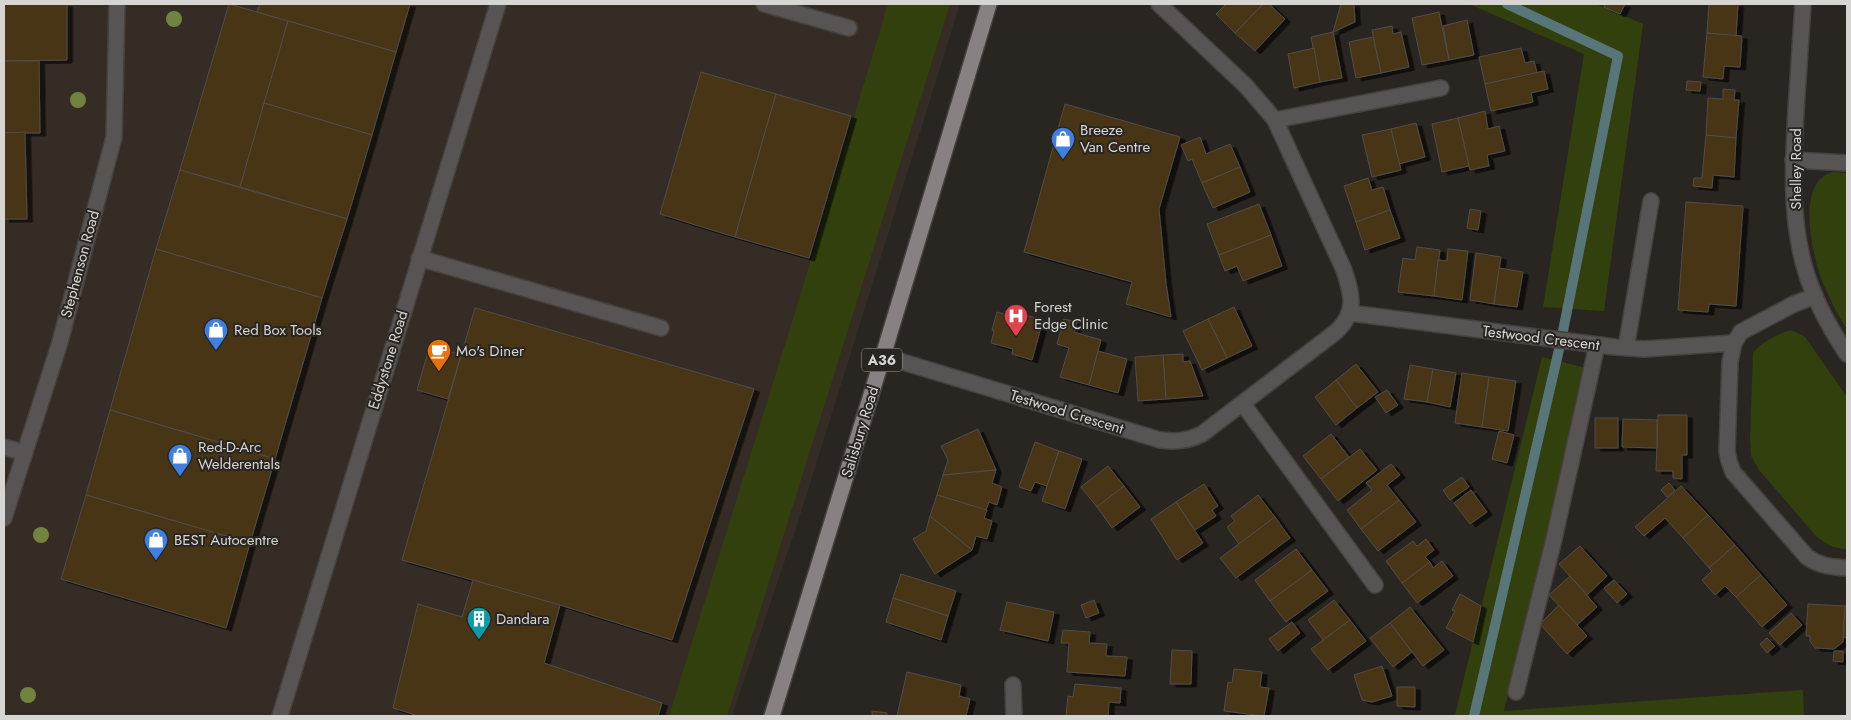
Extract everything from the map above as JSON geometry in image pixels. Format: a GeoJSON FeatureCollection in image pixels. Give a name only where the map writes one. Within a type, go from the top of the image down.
{"type":"FeatureCollection","features":[{"type":"Feature","properties":{"kind":"main road","name":"Salisbury Road"},"geometry":{"type":"LineString","coordinates":[[772,716],[884,356],[989,4]]}},
{"type":"Feature","properties":{"kind":"street","name":"Stephenson Road"},"geometry":{"type":"LineString","coordinates":[[4,518],[60,342],[114,137],[117,4]]}},
{"type":"Feature","properties":{"kind":"street","name":"Eddystone Road"},"geometry":{"type":"LineString","coordinates":[[283,716],[498,4]]}},
{"type":"Feature","properties":{"kind":"street"},"geometry":{"type":"LineString","coordinates":[[764,4],[848,28]]}},
{"type":"Feature","properties":{"kind":"street"},"geometry":{"type":"LineString","coordinates":[[1159,4],[1246,86],[1275,120],[1344,270],[1352,302],[1350,313]]}},
{"type":"Feature","properties":{"kind":"street","name":"Shelley Road"},"geometry":{"type":"LineString","coordinates":[[1803,4],[1793,160],[1793,190],[1797,227],[1805,268],[1815,296],[1832,331],[1847,354]]}},
{"type":"Feature","properties":{"kind":"street"},"geometry":{"type":"LineString","coordinates":[[1275,120],[1441,88]]}},
{"type":"Feature","properties":{"kind":"street"},"geometry":{"type":"LineString","coordinates":[[1793,160],[1847,163]]}},
{"type":"Feature","properties":{"kind":"street"},"geometry":{"type":"LineString","coordinates":[[1626,348],[1651,201]]}},
{"type":"Feature","properties":{"kind":"street"},"geometry":{"type":"LineString","coordinates":[[420,258],[661,328]]}},
{"type":"Feature","properties":{"kind":"street"},"geometry":{"type":"LineString","coordinates":[[1815,296],[1794,304],[1741,332],[1734,343],[1730,362],[1727,451],[1733,472],[1807,557],[1827,567],[1847,568]]}},
{"type":"Feature","properties":{"kind":"street","name":"Testwood Crescent"},"geometry":{"type":"LineString","coordinates":[[884,356],[1160,440],[1176,442],[1186,441],[1202,434],[1243,404],[1337,331],[1346,322],[1350,313],[1597,346],[1644,349],[1734,343]]}},
{"type":"Feature","properties":{"kind":"street"},"geometry":{"type":"LineString","coordinates":[[1516,692],[1554,539],[1597,346]]}},
{"type":"Feature","properties":{"kind":"street"},"geometry":{"type":"LineString","coordinates":[[1243,404],[1374,584]]}},
{"type":"Feature","properties":{"kind":"street"},"geometry":{"type":"LineString","coordinates":[[4,447],[24,453]]}},
{"type":"Feature","properties":{"kind":"street"},"geometry":{"type":"LineString","coordinates":[[1013,685],[1014,716]]}},
{"type":"Feature","properties":{"kind":"shaded area"},"geometry":{"type":"Polygon","coordinates":[[[4,4],[960,4],[798,522],[732,716],[4,716],[4,4]]]}},
{"type":"Feature","properties":{"kind":"green space"},"geometry":{"type":"Polygon","coordinates":[[[888,4],[950,4],[727,716],[669,716],[797,306],[888,4]]]}},
{"type":"Feature","properties":{"kind":"green space"},"geometry":{"type":"Polygon","coordinates":[[[1469,4],[1596,4],[1643,24],[1604,311],[1543,307],[1584,54],[1469,4]]]}},
{"type":"Feature","properties":{"kind":"green space"},"geometry":{"type":"Polygon","coordinates":[[[1833,172],[1847,173],[1847,329],[1822,281],[1811,237],[1810,203],[1814,189],[1821,178],[1833,172]]]}},
{"type":"Feature","properties":{"kind":"green space"},"geometry":{"type":"Polygon","coordinates":[[[1792,330],[1805,337],[1847,397],[1847,549],[1830,546],[1816,536],[1759,470],[1751,456],[1753,353],[1770,339],[1792,330]]]}},
{"type":"Feature","properties":{"kind":"green space"},"geometry":{"type":"Polygon","coordinates":[[[1542,357],[1587,368],[1504,711],[1803,690],[1804,716],[1442,716],[1455,715],[1542,357]]]}},
{"type":"Feature","properties":{"kind":"building"},"geometry":{"type":"Polygon","coordinates":[[[4,4],[67,4],[67,60],[4,61],[4,4]]]}},
{"type":"Feature","properties":{"kind":"building"},"geometry":{"type":"Polygon","coordinates":[[[229,4],[288,21],[240,187],[180,170],[229,4]]]}},
{"type":"Feature","properties":{"kind":"building"},"geometry":{"type":"Polygon","coordinates":[[[260,4],[410,4],[396,52],[257,12],[260,4]]]}},
{"type":"Feature","properties":{"kind":"building"},"geometry":{"type":"Polygon","coordinates":[[[1226,4],[1263,4],[1235,33],[1216,14],[1226,4]]]}},
{"type":"Feature","properties":{"kind":"building"},"geometry":{"type":"Polygon","coordinates":[[[1263,4],[1269,4],[1285,19],[1255,51],[1235,33],[1263,4]]]}},
{"type":"Feature","properties":{"kind":"building"},"geometry":{"type":"Polygon","coordinates":[[[1341,4],[1354,4],[1355,22],[1333,32],[1341,4]]]}},
{"type":"Feature","properties":{"kind":"building"},"geometry":{"type":"Polygon","coordinates":[[[1605,4],[1625,4],[1620,14],[1604,7],[1605,4]]]}},
{"type":"Feature","properties":{"kind":"building"},"geometry":{"type":"Polygon","coordinates":[[[1709,4],[1738,4],[1736,36],[1707,33],[1709,4]]]}},
{"type":"Feature","properties":{"kind":"building"},"geometry":{"type":"Polygon","coordinates":[[[1439,12],[1449,60],[1422,65],[1412,18],[1439,12]]]}},
{"type":"Feature","properties":{"kind":"building"},"geometry":{"type":"Polygon","coordinates":[[[1467,20],[1474,55],[1449,60],[1443,26],[1467,20]]]}},
{"type":"Feature","properties":{"kind":"building"},"geometry":{"type":"Polygon","coordinates":[[[288,21],[396,52],[372,135],[264,103],[288,21]]]}},
{"type":"Feature","properties":{"kind":"building"},"geometry":{"type":"Polygon","coordinates":[[[1392,26],[1393,34],[1401,32],[1409,67],[1381,73],[1372,30],[1392,26]]]}},
{"type":"Feature","properties":{"kind":"building"},"geometry":{"type":"Polygon","coordinates":[[[1333,32],[1342,78],[1320,82],[1311,37],[1333,32]]]}},
{"type":"Feature","properties":{"kind":"building"},"geometry":{"type":"Polygon","coordinates":[[[1707,33],[1742,36],[1740,67],[1724,66],[1723,79],[1703,77],[1707,33]]]}},
{"type":"Feature","properties":{"kind":"building"},"geometry":{"type":"Polygon","coordinates":[[[1373,37],[1381,73],[1356,78],[1349,42],[1373,37]]]}},
{"type":"Feature","properties":{"kind":"building"},"geometry":{"type":"Polygon","coordinates":[[[1314,48],[1320,82],[1294,88],[1288,54],[1314,48]]]}},
{"type":"Feature","properties":{"kind":"building"},"geometry":{"type":"Polygon","coordinates":[[[1521,48],[1525,63],[1534,61],[1537,73],[1485,84],[1479,57],[1521,48]]]}},
{"type":"Feature","properties":{"kind":"building"},"geometry":{"type":"Polygon","coordinates":[[[4,61],[39,61],[40,133],[4,133],[4,61]]]}},
{"type":"Feature","properties":{"kind":"building"},"geometry":{"type":"Polygon","coordinates":[[[1544,71],[1548,89],[1531,93],[1533,102],[1491,111],[1485,84],[1544,71]]]}},
{"type":"Feature","properties":{"kind":"building"},"geometry":{"type":"Polygon","coordinates":[[[701,72],[776,94],[735,237],[660,214],[701,72]]]}},
{"type":"Feature","properties":{"kind":"building"},"geometry":{"type":"Polygon","coordinates":[[[1687,81],[1701,82],[1700,91],[1686,90],[1687,81]]]}},
{"type":"Feature","properties":{"kind":"building"},"geometry":{"type":"Polygon","coordinates":[[[1723,89],[1735,90],[1734,100],[1739,100],[1736,138],[1706,135],[1708,98],[1723,99],[1723,89]]]}},
{"type":"Feature","properties":{"kind":"building"},"geometry":{"type":"Polygon","coordinates":[[[776,94],[851,116],[809,258],[735,237],[776,94]]]}},
{"type":"Feature","properties":{"kind":"building"},"geometry":{"type":"Polygon","coordinates":[[[264,103],[372,135],[347,219],[240,187],[264,103]]]}},
{"type":"Feature","properties":{"kind":"building"},"geometry":{"type":"Polygon","coordinates":[[[1065,104],[1180,137],[1159,209],[1171,317],[1126,304],[1132,282],[1024,252],[1065,104]]]}},
{"type":"Feature","properties":{"kind":"building"},"geometry":{"type":"Polygon","coordinates":[[[1485,111],[1488,129],[1499,126],[1505,151],[1487,155],[1489,166],[1470,170],[1458,118],[1485,111]]]}},
{"type":"Feature","properties":{"kind":"building"},"geometry":{"type":"Polygon","coordinates":[[[1458,118],[1469,166],[1442,172],[1432,124],[1458,118]]]}},
{"type":"Feature","properties":{"kind":"building"},"geometry":{"type":"Polygon","coordinates":[[[1416,123],[1425,157],[1399,164],[1391,129],[1416,123]]]}},
{"type":"Feature","properties":{"kind":"building"},"geometry":{"type":"Polygon","coordinates":[[[1391,129],[1401,170],[1372,177],[1362,135],[1391,129]]]}},
{"type":"Feature","properties":{"kind":"building"},"geometry":{"type":"Polygon","coordinates":[[[25,132],[27,219],[4,219],[4,133],[25,132]]]}},
{"type":"Feature","properties":{"kind":"building"},"geometry":{"type":"Polygon","coordinates":[[[1706,135],[1736,138],[1734,177],[1713,175],[1712,188],[1693,186],[1694,178],[1702,178],[1706,135]]]}},
{"type":"Feature","properties":{"kind":"building"},"geometry":{"type":"Polygon","coordinates":[[[1200,137],[1206,154],[1230,144],[1240,167],[1202,183],[1192,159],[1188,161],[1181,145],[1200,137]]]}},
{"type":"Feature","properties":{"kind":"building"},"geometry":{"type":"Polygon","coordinates":[[[1240,167],[1250,192],[1213,208],[1202,183],[1240,167]]]}},
{"type":"Feature","properties":{"kind":"building"},"geometry":{"type":"Polygon","coordinates":[[[180,170],[347,219],[322,298],[156,249],[180,170]]]}},
{"type":"Feature","properties":{"kind":"building"},"geometry":{"type":"Polygon","coordinates":[[[1368,178],[1372,190],[1383,187],[1390,210],[1356,222],[1344,186],[1368,178]]]}},
{"type":"Feature","properties":{"kind":"building"},"geometry":{"type":"Polygon","coordinates":[[[1686,202],[1743,206],[1736,306],[1709,304],[1708,312],[1678,310],[1686,202]]]}},
{"type":"Feature","properties":{"kind":"building"},"geometry":{"type":"Polygon","coordinates":[[[1259,204],[1271,235],[1219,255],[1207,224],[1259,204]]]}},
{"type":"Feature","properties":{"kind":"building"},"geometry":{"type":"Polygon","coordinates":[[[1470,209],[1481,211],[1478,230],[1467,228],[1470,209]]]}},
{"type":"Feature","properties":{"kind":"building"},"geometry":{"type":"Polygon","coordinates":[[[1390,210],[1400,238],[1365,250],[1356,222],[1390,210]]]}},
{"type":"Feature","properties":{"kind":"building"},"geometry":{"type":"Polygon","coordinates":[[[1271,235],[1282,266],[1243,281],[1237,266],[1225,271],[1219,255],[1271,235]]]}},
{"type":"Feature","properties":{"kind":"building"},"geometry":{"type":"Polygon","coordinates":[[[1417,247],[1440,250],[1434,296],[1398,292],[1403,258],[1415,260],[1417,247]]]}},
{"type":"Feature","properties":{"kind":"building","name":"Red Box Tools"},"geometry":{"type":"Polygon","coordinates":[[[156,249],[322,298],[275,459],[110,410],[156,249]]]}},
{"type":"Feature","properties":{"kind":"building"},"geometry":{"type":"Polygon","coordinates":[[[1448,249],[1468,251],[1462,300],[1434,296],[1438,260],[1447,261],[1448,249]]]}},
{"type":"Feature","properties":{"kind":"building"},"geometry":{"type":"Polygon","coordinates":[[[1476,253],[1501,257],[1494,304],[1470,300],[1476,253]]]}},
{"type":"Feature","properties":{"kind":"building"},"geometry":{"type":"Polygon","coordinates":[[[1499,268],[1523,272],[1517,307],[1494,304],[1499,268]]]}},
{"type":"Feature","properties":{"kind":"building"},"geometry":{"type":"Polygon","coordinates":[[[1234,307],[1252,346],[1227,358],[1208,319],[1234,307]]]}},
{"type":"Feature","properties":{"kind":"building"},"geometry":{"type":"Polygon","coordinates":[[[475,308],[754,389],[672,640],[560,605],[402,560],[475,308]]]}},
{"type":"Feature","properties":{"kind":"building","name":"Forest Edge Clinic"},"geometry":{"type":"Polygon","coordinates":[[[997,312],[1024,319],[1025,315],[1043,320],[1032,360],[1012,354],[1013,349],[991,343],[997,312]]]}},
{"type":"Feature","properties":{"kind":"building"},"geometry":{"type":"Polygon","coordinates":[[[1064,319],[1077,322],[1074,332],[1101,340],[1089,385],[1060,377],[1069,348],[1057,344],[1064,319]]]}},
{"type":"Feature","properties":{"kind":"building"},"geometry":{"type":"Polygon","coordinates":[[[1208,319],[1227,358],[1202,370],[1183,331],[1208,319]]]}},
{"type":"Feature","properties":{"kind":"building","name":"Mo's Diner"},"geometry":{"type":"Polygon","coordinates":[[[430,345],[461,355],[448,399],[417,390],[430,345]]]}},
{"type":"Feature","properties":{"kind":"building"},"geometry":{"type":"Polygon","coordinates":[[[1098,351],[1127,359],[1118,393],[1089,385],[1098,351]]]}},
{"type":"Feature","properties":{"kind":"building"},"geometry":{"type":"Polygon","coordinates":[[[1183,354],[1183,362],[1190,361],[1203,396],[1166,399],[1163,355],[1183,354]]]}},
{"type":"Feature","properties":{"kind":"building"},"geometry":{"type":"Polygon","coordinates":[[[1163,355],[1166,399],[1138,401],[1135,357],[1163,355]]]}},
{"type":"Feature","properties":{"kind":"building"},"geometry":{"type":"Polygon","coordinates":[[[1356,364],[1378,392],[1357,408],[1336,380],[1356,364]]]}},
{"type":"Feature","properties":{"kind":"building"},"geometry":{"type":"Polygon","coordinates":[[[1410,365],[1433,369],[1427,402],[1404,399],[1410,365]]]}},
{"type":"Feature","properties":{"kind":"building"},"geometry":{"type":"Polygon","coordinates":[[[1433,369],[1456,373],[1450,407],[1427,402],[1433,369]]]}},
{"type":"Feature","properties":{"kind":"building"},"geometry":{"type":"Polygon","coordinates":[[[1462,373],[1489,377],[1482,427],[1455,423],[1462,373]]]}},
{"type":"Feature","properties":{"kind":"building"},"geometry":{"type":"Polygon","coordinates":[[[1489,377],[1516,381],[1508,431],[1482,427],[1489,377]]]}},
{"type":"Feature","properties":{"kind":"building"},"geometry":{"type":"Polygon","coordinates":[[[1336,380],[1357,408],[1336,425],[1315,397],[1336,380]]]}},
{"type":"Feature","properties":{"kind":"building"},"geometry":{"type":"Polygon","coordinates":[[[1387,390],[1398,405],[1386,413],[1375,397],[1387,390]]]}},
{"type":"Feature","properties":{"kind":"building","name":"Red-D-Arc Welderentals"},"geometry":{"type":"Polygon","coordinates":[[[110,410],[275,459],[250,543],[86,495],[110,410]]]}},
{"type":"Feature","properties":{"kind":"building"},"geometry":{"type":"Polygon","coordinates":[[[1658,415],[1687,415],[1687,455],[1682,455],[1682,479],[1673,478],[1673,471],[1656,471],[1658,415]]]}},
{"type":"Feature","properties":{"kind":"building"},"geometry":{"type":"Polygon","coordinates":[[[1595,418],[1618,418],[1618,448],[1595,448],[1595,418]]]}},
{"type":"Feature","properties":{"kind":"building"},"geometry":{"type":"Polygon","coordinates":[[[1623,419],[1657,420],[1657,448],[1622,447],[1623,419]]]}},
{"type":"Feature","properties":{"kind":"building"},"geometry":{"type":"Polygon","coordinates":[[[978,429],[996,470],[943,475],[948,460],[941,446],[978,429]]]}},
{"type":"Feature","properties":{"kind":"building"},"geometry":{"type":"Polygon","coordinates":[[[1499,431],[1514,435],[1507,463],[1492,459],[1499,431]]]}},
{"type":"Feature","properties":{"kind":"building"},"geometry":{"type":"Polygon","coordinates":[[[1331,434],[1349,457],[1321,479],[1303,456],[1331,434]]]}},
{"type":"Feature","properties":{"kind":"building"},"geometry":{"type":"Polygon","coordinates":[[[1035,442],[1059,451],[1047,486],[1035,482],[1031,491],[1019,487],[1035,442]]]}},
{"type":"Feature","properties":{"kind":"building"},"geometry":{"type":"Polygon","coordinates":[[[1360,449],[1377,470],[1338,501],[1321,479],[1360,449]]]}},
{"type":"Feature","properties":{"kind":"building"},"geometry":{"type":"Polygon","coordinates":[[[1059,451],[1082,459],[1065,509],[1042,501],[1059,451]]]}},
{"type":"Feature","properties":{"kind":"building"},"geometry":{"type":"Polygon","coordinates":[[[1391,464],[1400,475],[1387,485],[1399,500],[1361,529],[1347,510],[1372,490],[1366,483],[1391,464]]]}},
{"type":"Feature","properties":{"kind":"building"},"geometry":{"type":"Polygon","coordinates":[[[1108,466],[1124,486],[1097,507],[1081,487],[1108,466]]]}},
{"type":"Feature","properties":{"kind":"building"},"geometry":{"type":"Polygon","coordinates":[[[996,470],[992,483],[1002,487],[997,505],[989,502],[986,510],[937,495],[943,475],[996,470]]]}},
{"type":"Feature","properties":{"kind":"building"},"geometry":{"type":"Polygon","coordinates":[[[1462,477],[1469,487],[1450,500],[1443,490],[1462,477]]]}},
{"type":"Feature","properties":{"kind":"building"},"geometry":{"type":"Polygon","coordinates":[[[1669,483],[1675,490],[1667,497],[1661,490],[1669,483]]]}},
{"type":"Feature","properties":{"kind":"building"},"geometry":{"type":"Polygon","coordinates":[[[1204,484],[1218,506],[1212,510],[1216,516],[1195,530],[1176,502],[1204,484]]]}},
{"type":"Feature","properties":{"kind":"building"},"geometry":{"type":"Polygon","coordinates":[[[1124,486],[1140,507],[1112,528],[1097,507],[1124,486]]]}},
{"type":"Feature","properties":{"kind":"building"},"geometry":{"type":"Polygon","coordinates":[[[1681,486],[1708,515],[1683,538],[1665,518],[1644,536],[1635,527],[1681,486]]]}},
{"type":"Feature","properties":{"kind":"building"},"geometry":{"type":"Polygon","coordinates":[[[1471,490],[1487,512],[1470,524],[1454,503],[1471,490]]]}},
{"type":"Feature","properties":{"kind":"building","name":"BEST Autocentre"},"geometry":{"type":"Polygon","coordinates":[[[86,495],[250,543],[226,628],[61,579],[86,495]]]}},
{"type":"Feature","properties":{"kind":"building"},"geometry":{"type":"Polygon","coordinates":[[[937,495],[987,510],[984,518],[992,521],[987,539],[976,536],[972,550],[930,516],[937,495]]]}},
{"type":"Feature","properties":{"kind":"building"},"geometry":{"type":"Polygon","coordinates":[[[1258,495],[1275,517],[1239,544],[1227,527],[1235,521],[1231,516],[1258,495]]]}},
{"type":"Feature","properties":{"kind":"building"},"geometry":{"type":"Polygon","coordinates":[[[1399,500],[1416,522],[1378,551],[1361,529],[1399,500]]]}},
{"type":"Feature","properties":{"kind":"building"},"geometry":{"type":"Polygon","coordinates":[[[1176,502],[1203,543],[1177,560],[1151,519],[1176,502]]]}},
{"type":"Feature","properties":{"kind":"building"},"geometry":{"type":"Polygon","coordinates":[[[1708,515],[1735,545],[1709,568],[1683,538],[1708,515]]]}},
{"type":"Feature","properties":{"kind":"building"},"geometry":{"type":"Polygon","coordinates":[[[930,516],[972,550],[935,574],[913,539],[926,531],[930,516]]]}},
{"type":"Feature","properties":{"kind":"building"},"geometry":{"type":"Polygon","coordinates":[[[1275,517],[1290,538],[1236,578],[1220,558],[1275,517]]]}},
{"type":"Feature","properties":{"kind":"building"},"geometry":{"type":"Polygon","coordinates":[[[1426,539],[1434,550],[1425,557],[1430,562],[1402,583],[1386,561],[1413,541],[1417,546],[1426,539]]]}},
{"type":"Feature","properties":{"kind":"building"},"geometry":{"type":"Polygon","coordinates":[[[1735,545],[1761,575],[1736,597],[1725,586],[1715,595],[1702,580],[1712,571],[1709,568],[1735,545]]]}},
{"type":"Feature","properties":{"kind":"building"},"geometry":{"type":"Polygon","coordinates":[[[1580,546],[1607,576],[1587,595],[1559,564],[1580,546]]]}},
{"type":"Feature","properties":{"kind":"building"},"geometry":{"type":"Polygon","coordinates":[[[1296,549],[1312,570],[1270,601],[1255,580],[1296,549]]]}},
{"type":"Feature","properties":{"kind":"building"},"geometry":{"type":"Polygon","coordinates":[[[1442,561],[1453,576],[1417,603],[1402,583],[1430,562],[1433,568],[1442,561]]]}},
{"type":"Feature","properties":{"kind":"building"},"geometry":{"type":"Polygon","coordinates":[[[1312,570],[1328,591],[1286,622],[1270,601],[1312,570]]]}},
{"type":"Feature","properties":{"kind":"building"},"geometry":{"type":"Polygon","coordinates":[[[901,574],[956,591],[948,616],[893,598],[901,574]]]}},
{"type":"Feature","properties":{"kind":"building"},"geometry":{"type":"Polygon","coordinates":[[[1761,575],[1787,605],[1762,627],[1736,597],[1761,575]]]}},
{"type":"Feature","properties":{"kind":"building"},"geometry":{"type":"Polygon","coordinates":[[[1570,576],[1597,607],[1577,625],[1549,595],[1570,576]]]}},
{"type":"Feature","properties":{"kind":"building","name":"Dandara"},"geometry":{"type":"Polygon","coordinates":[[[473,580],[560,605],[544,663],[662,703],[658,716],[419,716],[393,708],[418,604],[462,617],[473,580]]]}},
{"type":"Feature","properties":{"kind":"building"},"geometry":{"type":"Polygon","coordinates":[[[1614,580],[1627,594],[1617,603],[1604,588],[1614,580]]]}},
{"type":"Feature","properties":{"kind":"building"},"geometry":{"type":"Polygon","coordinates":[[[1460,594],[1481,606],[1473,642],[1446,628],[1455,611],[1452,610],[1460,594]]]}},
{"type":"Feature","properties":{"kind":"building"},"geometry":{"type":"Polygon","coordinates":[[[893,598],[948,616],[941,640],[886,622],[893,598]]]}},
{"type":"Feature","properties":{"kind":"building"},"geometry":{"type":"Polygon","coordinates":[[[1094,600],[1099,613],[1086,618],[1081,605],[1094,600]]]}},
{"type":"Feature","properties":{"kind":"building"},"geometry":{"type":"Polygon","coordinates":[[[1334,600],[1350,620],[1323,640],[1308,620],[1334,600]]]}},
{"type":"Feature","properties":{"kind":"building"},"geometry":{"type":"Polygon","coordinates":[[[1007,602],[1054,612],[1048,641],[1000,630],[1007,602]]]}},
{"type":"Feature","properties":{"kind":"building"},"geometry":{"type":"Polygon","coordinates":[[[1808,604],[1845,606],[1843,642],[1834,649],[1815,648],[1810,641],[1810,636],[1806,636],[1808,604]]]}},
{"type":"Feature","properties":{"kind":"building"},"geometry":{"type":"Polygon","coordinates":[[[1559,605],[1587,636],[1567,654],[1540,624],[1559,605]]]}},
{"type":"Feature","properties":{"kind":"building"},"geometry":{"type":"Polygon","coordinates":[[[1845,606],[1847,606],[1847,638],[1843,637],[1845,606]]]}},
{"type":"Feature","properties":{"kind":"building"},"geometry":{"type":"Polygon","coordinates":[[[1410,607],[1444,650],[1423,666],[1390,623],[1410,607]]]}},
{"type":"Feature","properties":{"kind":"building"},"geometry":{"type":"Polygon","coordinates":[[[1791,613],[1802,625],[1780,645],[1769,633],[1791,613]]]}},
{"type":"Feature","properties":{"kind":"building"},"geometry":{"type":"Polygon","coordinates":[[[1350,620],[1366,641],[1328,670],[1311,649],[1350,620]]]}},
{"type":"Feature","properties":{"kind":"building"},"geometry":{"type":"Polygon","coordinates":[[[1292,622],[1300,633],[1278,651],[1269,639],[1292,622]]]}},
{"type":"Feature","properties":{"kind":"building"},"geometry":{"type":"Polygon","coordinates":[[[1390,623],[1412,652],[1393,667],[1370,638],[1390,623]]]}},
{"type":"Feature","properties":{"kind":"building"},"geometry":{"type":"Polygon","coordinates":[[[1063,630],[1090,632],[1089,643],[1107,644],[1106,656],[1127,657],[1125,676],[1067,672],[1069,643],[1061,643],[1063,630]]]}},
{"type":"Feature","properties":{"kind":"building"},"geometry":{"type":"Polygon","coordinates":[[[1767,638],[1775,646],[1767,653],[1760,644],[1767,638]]]}},
{"type":"Feature","properties":{"kind":"building"},"geometry":{"type":"Polygon","coordinates":[[[1172,650],[1192,651],[1191,684],[1170,684],[1172,650]]]}},
{"type":"Feature","properties":{"kind":"building"},"geometry":{"type":"Polygon","coordinates":[[[1834,651],[1843,651],[1843,662],[1833,661],[1834,651]]]}},
{"type":"Feature","properties":{"kind":"building"},"geometry":{"type":"Polygon","coordinates":[[[1382,666],[1392,696],[1372,702],[1362,700],[1354,675],[1382,666]]]}},
{"type":"Feature","properties":{"kind":"building"},"geometry":{"type":"Polygon","coordinates":[[[1234,669],[1262,672],[1260,687],[1269,688],[1264,716],[1224,711],[1228,682],[1232,683],[1234,669]]]}},
{"type":"Feature","properties":{"kind":"building"},"geometry":{"type":"Polygon","coordinates":[[[907,672],[961,685],[959,696],[970,699],[966,716],[897,716],[907,672]]]}},
{"type":"Feature","properties":{"kind":"building"},"geometry":{"type":"Polygon","coordinates":[[[1075,684],[1121,688],[1120,703],[1109,702],[1108,716],[1066,716],[1068,696],[1073,697],[1075,684]]]}},
{"type":"Feature","properties":{"kind":"building"},"geometry":{"type":"Polygon","coordinates":[[[1397,687],[1415,687],[1415,707],[1397,706],[1397,687]]]}},
{"type":"Feature","properties":{"kind":"building"},"geometry":{"type":"Polygon","coordinates":[[[872,711],[887,713],[887,716],[872,716],[872,711]]]}},
{"type":"Feature","properties":{"kind":"waterway"},"geometry":{"type":"LineString","coordinates":[[1474,716],[1561,341],[1618,56],[1507,4]]}},
{"type":"Feature","properties":{"kind":"place","name":"Breeze Van Centre"},"geometry":{"type":"Point","coordinates":[1063,160]}},
{"type":"Feature","properties":{"kind":"place","name":"Forest Edge Clinic"},"geometry":{"type":"Point","coordinates":[1016,337]}},
{"type":"Feature","properties":{"kind":"place","name":"Red Box Tools"},"geometry":{"type":"Point","coordinates":[216,351]}},
{"type":"Feature","properties":{"kind":"place","name":"Mo's Diner"},"geometry":{"type":"Point","coordinates":[439,372]}},
{"type":"Feature","properties":{"kind":"place","name":"Red-D-Arc Welderentals"},"geometry":{"type":"Point","coordinates":[180,477]}},
{"type":"Feature","properties":{"kind":"place","name":"BEST Autocentre"},"geometry":{"type":"Point","coordinates":[156,561]}},
{"type":"Feature","properties":{"kind":"place","name":"Dandara"},"geometry":{"type":"Point","coordinates":[479,640]}}]}
